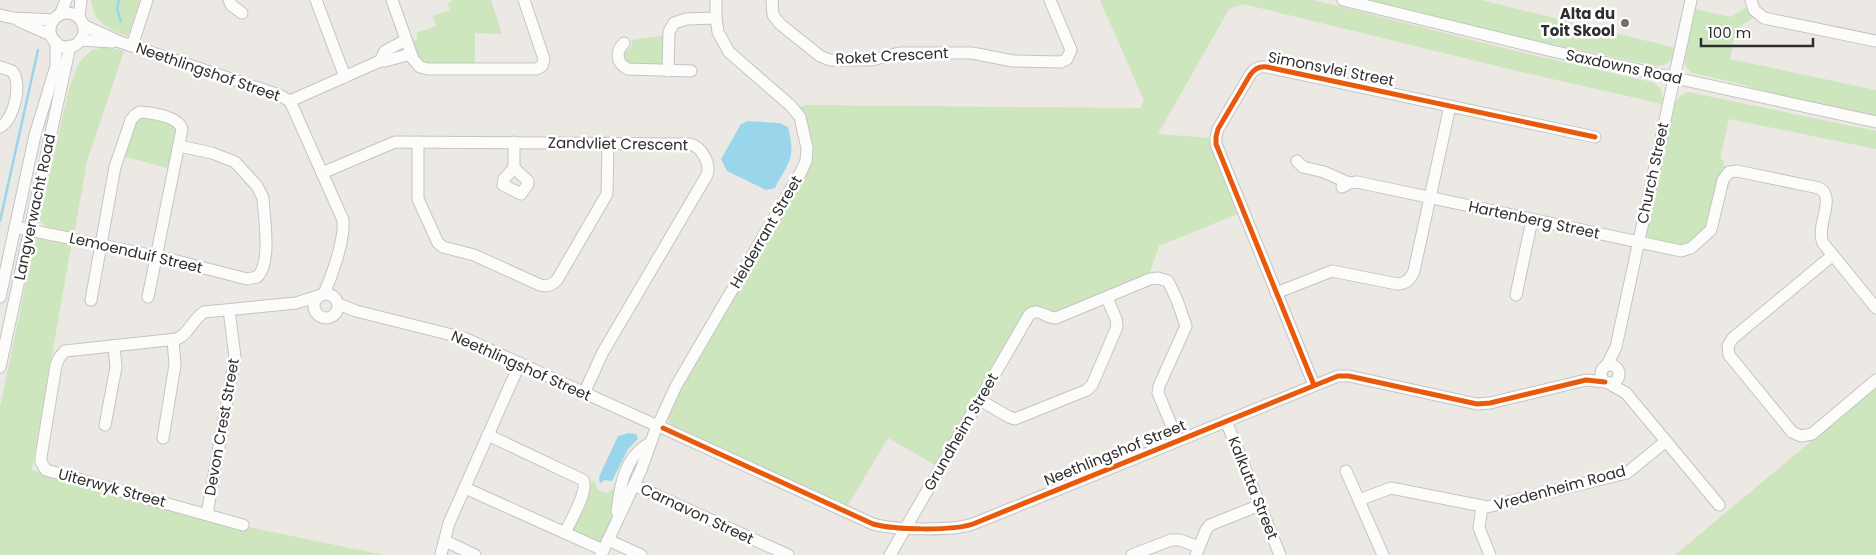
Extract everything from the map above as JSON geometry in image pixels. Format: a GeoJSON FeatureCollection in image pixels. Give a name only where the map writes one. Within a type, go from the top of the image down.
{"type":"FeatureCollection","features":[{"type":"Feature","properties":{"kind":"street"},"geometry":{"type":"LineString","coordinates":[[53,39],[51,27],[66,0]]}},
{"type":"Feature","properties":{"kind":"street"},"geometry":{"type":"LineString","coordinates":[[13,18],[53,39],[62,46],[75,43],[84,33],[81,21],[81,0]]}},
{"type":"Feature","properties":{"kind":"street"},"geometry":{"type":"LineString","coordinates":[[132,46],[147,0]]}},
{"type":"Feature","properties":{"kind":"street"},"geometry":{"type":"LineString","coordinates":[[229,0],[231,5],[242,14]]}},
{"type":"Feature","properties":{"kind":"street"},"geometry":{"type":"LineString","coordinates":[[316,0],[345,77]]}},
{"type":"Feature","properties":{"kind":"street"},"geometry":{"type":"LineString","coordinates":[[392,0],[411,54],[415,62],[424,68],[538,69],[542,66],[544,59],[524,0]]}},
{"type":"Feature","properties":{"kind":"street","name":"Helderrant Street"},"geometry":{"type":"LineString","coordinates":[[640,456],[650,443],[676,386],[801,172],[807,155],[806,140],[797,113],[729,52],[721,38],[716,18],[716,0]]}},
{"type":"Feature","properties":{"kind":"street","name":"Roket Crescent"},"geometry":{"type":"LineString","coordinates":[[772,0],[773,15],[780,24],[820,56],[830,60],[872,60],[899,53],[972,53],[1013,61],[1061,62],[1069,56],[1071,50],[1050,0]]}},
{"type":"Feature","properties":{"kind":"street","name":"Saxdowns Road"},"geometry":{"type":"LineString","coordinates":[[1343,0],[1552,51],[1876,122]]}},
{"type":"Feature","properties":{"kind":"street","name":"Church Street"},"geometry":{"type":"LineString","coordinates":[[1612,369],[1691,0]]}},
{"type":"Feature","properties":{"kind":"street"},"geometry":{"type":"LineString","coordinates":[[1751,0],[1754,10],[1764,18],[1876,41]]}},
{"type":"Feature","properties":{"kind":"street"},"geometry":{"type":"LineString","coordinates":[[0,15],[13,18],[57,17],[68,13],[81,21]]}},
{"type":"Feature","properties":{"kind":"street"},"geometry":{"type":"LineString","coordinates":[[668,70],[669,32],[674,23],[686,19],[716,18]]}},
{"type":"Feature","properties":{"kind":"street","name":"Neethlingshof Street"},"geometry":{"type":"LineString","coordinates":[[81,21],[120,42],[279,95],[290,101],[344,223],[333,273],[321,295]]}},
{"type":"Feature","properties":{"kind":"street","name":"Langverwacht Road"},"geometry":{"type":"LineString","coordinates":[[0,298],[35,135],[56,66],[53,39]]}},
{"type":"Feature","properties":{"kind":"street"},"geometry":{"type":"LineString","coordinates":[[380,61],[385,51],[406,40]]}},
{"type":"Feature","properties":{"kind":"street","name":"Neethlingshof Street"},"geometry":{"type":"LineString","coordinates":[[75,43],[120,42]]}},
{"type":"Feature","properties":{"kind":"street","name":"Langverwacht Road"},"geometry":{"type":"LineString","coordinates":[[0,367],[30,229],[75,43]]}},
{"type":"Feature","properties":{"kind":"street"},"geometry":{"type":"LineString","coordinates":[[624,43],[619,48],[618,56],[624,68],[631,70],[691,71]]}},
{"type":"Feature","properties":{"kind":"street"},"geometry":{"type":"LineString","coordinates":[[290,101],[380,61],[411,54]]}},
{"type":"Feature","properties":{"kind":"street"},"geometry":{"type":"LineString","coordinates":[[0,67],[12,71],[18,82],[10,118],[0,126]]}},
{"type":"Feature","properties":{"kind":"street","name":"Simonsvlei Street"},"geometry":{"type":"LineString","coordinates":[[1314,385],[1216,140],[1218,129],[1252,72],[1258,68],[1267,67],[1595,137]]}},
{"type":"Feature","properties":{"kind":"street"},"geometry":{"type":"LineString","coordinates":[[1276,293],[1332,271],[1397,284],[1407,282],[1414,271],[1450,106]]}},
{"type":"Feature","properties":{"kind":"street"},"geometry":{"type":"LineString","coordinates":[[91,300],[115,167],[131,120],[140,112],[174,119],[180,124],[182,132],[148,297]]}},
{"type":"Feature","properties":{"kind":"street","name":"Zandvliet Crescent"},"geometry":{"type":"LineString","coordinates":[[322,172],[391,142],[692,144],[700,150],[709,169],[707,175],[603,352],[584,393]]}},
{"type":"Feature","properties":{"kind":"street"},"geometry":{"type":"LineString","coordinates":[[418,142],[418,199],[438,243],[444,247],[471,253],[540,285],[546,286],[557,280],[607,194],[608,143]]}},
{"type":"Feature","properties":{"kind":"street"},"geometry":{"type":"LineString","coordinates":[[514,142],[514,168]]}},
{"type":"Feature","properties":{"kind":"street","name":"Lemoenduif Street"},"geometry":{"type":"LineString","coordinates":[[14,226],[247,279],[257,277],[262,270],[266,254],[261,191],[235,162],[212,153],[179,146]]}},
{"type":"Feature","properties":{"kind":"street","name":"Hartenberg Street"},"geometry":{"type":"LineString","coordinates":[[1297,161],[1303,167],[1324,172],[1345,185],[1357,182],[1677,251],[1691,248],[1711,230],[1724,176],[1734,170],[1823,190],[1827,198],[1820,236],[1832,255]]}},
{"type":"Feature","properties":{"kind":"street"},"geometry":{"type":"LineString","coordinates":[[1516,295],[1532,220]]}},
{"type":"Feature","properties":{"kind":"street"},"geometry":{"type":"LineString","coordinates":[[1876,308],[1832,255],[1733,338],[1728,346],[1729,355],[1792,432],[1801,436],[1812,434],[1876,380]]}},
{"type":"Feature","properties":{"kind":"street","name":"Neethlingshof Street"},"geometry":{"type":"LineString","coordinates":[[333,273],[336,300],[356,311],[458,336],[873,524],[891,528],[963,527],[1335,377],[1346,376],[1484,404],[1586,380]]}},
{"type":"Feature","properties":{"kind":"street"},"geometry":{"type":"LineString","coordinates":[[980,400],[1015,419],[1087,390],[1092,385],[1117,328],[1116,319],[1107,298],[1155,278],[1166,280],[1186,326],[1158,390],[1178,441]]}},
{"type":"Feature","properties":{"kind":"street"},"geometry":{"type":"LineString","coordinates":[[164,438],[175,365],[173,340],[184,335],[202,314],[296,303],[328,293],[336,300],[338,308],[334,315],[324,318],[316,312],[296,303]]}},
{"type":"Feature","properties":{"kind":"street"},"geometry":{"type":"LineString","coordinates":[[316,312],[314,307],[315,301],[321,295]]}},
{"type":"Feature","properties":{"kind":"street","name":"Grundheim Street"},"geometry":{"type":"LineString","coordinates":[[890,555],[1029,315],[1035,311],[1056,318],[1107,298]]}},
{"type":"Feature","properties":{"kind":"street","name":"Devon Crest Street"},"geometry":{"type":"LineString","coordinates":[[207,514],[235,357],[229,310]]}},
{"type":"Feature","properties":{"kind":"street","name":"Neethlingshof Street"},"geometry":{"type":"LineString","coordinates":[[334,315],[356,311]]}},
{"type":"Feature","properties":{"kind":"street","name":"Uiterwyk Street"},"geometry":{"type":"LineString","coordinates":[[173,340],[65,351],[58,358],[40,457],[43,466],[50,472],[243,524]]}},
{"type":"Feature","properties":{"kind":"street"},"geometry":{"type":"LineString","coordinates":[[105,425],[116,367],[114,346]]}},
{"type":"Feature","properties":{"kind":"street"},"geometry":{"type":"LineString","coordinates":[[441,554],[449,523],[520,364]]}},
{"type":"Feature","properties":{"kind":"street"},"geometry":{"type":"LineString","coordinates":[[1586,380],[1612,369]]}},
{"type":"Feature","properties":{"kind":"street"},"geometry":{"type":"LineString","coordinates":[[1586,380],[1615,382],[1612,369]]}},
{"type":"Feature","properties":{"kind":"street"},"geometry":{"type":"LineString","coordinates":[[1612,369],[1601,376],[1608,383],[1626,394]]}},
{"type":"Feature","properties":{"kind":"street"},"geometry":{"type":"LineString","coordinates":[[1612,369],[1626,394],[1719,505]]}},
{"type":"Feature","properties":{"kind":"street","name":"Kalkutta Street"},"geometry":{"type":"LineString","coordinates":[[1226,421],[1280,555]]}},
{"type":"Feature","properties":{"kind":"street"},"geometry":{"type":"LineString","coordinates":[[488,435],[583,480],[585,483],[584,491],[565,533]]}},
{"type":"Feature","properties":{"kind":"street","name":"Vredenheim Road"},"geometry":{"type":"LineString","coordinates":[[1359,500],[1391,488],[1482,507],[1627,473],[1666,441]]}},
{"type":"Feature","properties":{"kind":"street"},"geometry":{"type":"LineString","coordinates":[[604,548],[634,485],[640,456]]}},
{"type":"Feature","properties":{"kind":"street"},"geometry":{"type":"LineString","coordinates":[[617,521],[620,484],[640,456]]}},
{"type":"Feature","properties":{"kind":"street"},"geometry":{"type":"LineString","coordinates":[[1346,471],[1383,555]]}},
{"type":"Feature","properties":{"kind":"street","name":"Carnavon Street"},"geometry":{"type":"LineString","coordinates":[[634,485],[788,555]]}},
{"type":"Feature","properties":{"kind":"street"},"geometry":{"type":"LineString","coordinates":[[465,488],[565,533],[604,548],[641,555]]}},
{"type":"Feature","properties":{"kind":"street"},"geometry":{"type":"LineString","coordinates":[[1132,555],[1171,540],[1180,540],[1197,551],[1210,525],[1260,505]]}},
{"type":"Feature","properties":{"kind":"street"},"geometry":{"type":"LineString","coordinates":[[1482,507],[1478,528],[1490,555]]}},
{"type":"Feature","properties":{"kind":"street"},"geometry":{"type":"LineString","coordinates":[[445,542],[475,555]]}},
{"type":"Feature","properties":{"kind":"green space"},"geometry":{"type":"Polygon","coordinates":[[[91,0],[140,0],[128,36],[114,31],[103,24],[92,8],[91,0]]]}},
{"type":"Feature","properties":{"kind":"green space"},"geometry":{"type":"Polygon","coordinates":[[[452,0],[491,0],[502,34],[475,33],[475,65],[429,65],[419,61],[411,42],[418,39],[416,33],[436,26],[432,16],[450,10],[448,5],[452,0]]]}},
{"type":"Feature","properties":{"kind":"green space"},"geometry":{"type":"Polygon","coordinates":[[[1100,0],[1314,0],[1520,52],[1652,82],[1661,91],[1663,97],[1662,104],[1517,71],[1243,4],[1229,9],[1158,134],[1212,138],[1240,213],[1159,246],[1150,272],[1151,275],[1056,314],[1039,308],[937,466],[888,438],[847,507],[674,428],[669,415],[671,405],[678,391],[806,174],[799,108],[805,105],[1140,108],[1144,101],[1100,0]]]}},
{"type":"Feature","properties":{"kind":"green space"},"geometry":{"type":"Polygon","coordinates":[[[1368,0],[1482,0],[1676,48],[1670,61],[1664,65],[1656,66],[1499,33],[1368,0]]]}},
{"type":"Feature","properties":{"kind":"green space"},"geometry":{"type":"Polygon","coordinates":[[[1748,6],[1755,17],[1736,29],[1730,59],[1876,90],[1876,116],[1773,94],[1737,83],[1692,73],[1686,67],[1684,60],[1694,9],[1731,17],[1748,6]]]}},
{"type":"Feature","properties":{"kind":"green space"},"geometry":{"type":"Polygon","coordinates":[[[665,35],[664,63],[662,65],[630,68],[621,54],[631,47],[632,40],[665,35]]]}},
{"type":"Feature","properties":{"kind":"green space"},"geometry":{"type":"Polygon","coordinates":[[[106,47],[124,51],[87,161],[74,235],[46,228],[39,220],[69,88],[79,63],[85,56],[92,50],[106,47]]]}},
{"type":"Feature","properties":{"kind":"green space"},"geometry":{"type":"Polygon","coordinates":[[[1688,92],[1876,131],[1876,149],[1729,119],[1720,159],[1723,160],[1725,170],[1708,228],[1685,247],[1649,239],[1646,232],[1674,102],[1688,92]]]}},
{"type":"Feature","properties":{"kind":"green space"},"geometry":{"type":"Polygon","coordinates":[[[140,115],[177,126],[171,169],[122,156],[135,119],[140,115]]]}},
{"type":"Feature","properties":{"kind":"green space"},"geometry":{"type":"Polygon","coordinates":[[[40,237],[72,241],[32,470],[243,526],[384,555],[0,555],[0,407],[35,239],[40,237]]]}},
{"type":"Feature","properties":{"kind":"green space"},"geometry":{"type":"Polygon","coordinates":[[[1876,387],[1876,555],[1675,555],[1876,387]]]}},
{"type":"Feature","properties":{"kind":"green space"},"geometry":{"type":"Polygon","coordinates":[[[592,481],[595,482],[598,490],[607,493],[618,486],[613,519],[604,540],[593,543],[573,533],[571,527],[592,481]]]}},
{"type":"Feature","properties":{"kind":"water"},"geometry":{"type":"Polygon","coordinates":[[[748,121],[779,123],[788,127],[791,146],[790,159],[775,188],[766,190],[727,171],[721,159],[741,124],[748,121]]]}},
{"type":"Feature","properties":{"kind":"water"},"geometry":{"type":"Polygon","coordinates":[[[628,433],[636,434],[638,439],[628,449],[612,481],[604,480],[600,484],[599,477],[618,436],[628,433]]]}},
{"type":"Feature","properties":{"kind":"waterway"},"geometry":{"type":"LineString","coordinates":[[119,0],[117,9],[121,21]]}},
{"type":"Feature","properties":{"kind":"waterway"},"geometry":{"type":"LineString","coordinates":[[0,221],[38,50]]}},
{"type":"Feature","properties":{"kind":"cycle path"},"geometry":{"type":"LineString","coordinates":[[1314,385],[1216,144],[1218,129],[1253,71],[1267,67],[1595,137]]}},
{"type":"Feature","properties":{"kind":"cycle path"},"geometry":{"type":"LineString","coordinates":[[663,428],[873,524],[895,528],[938,529],[973,524],[1338,376],[1349,376],[1477,404],[1490,403],[1586,380],[1605,382]]}},
{"type":"Feature","properties":{"kind":"place","name":"Alta du Toit Skool"},"geometry":{"type":"Point","coordinates":[1625,23]}}]}
